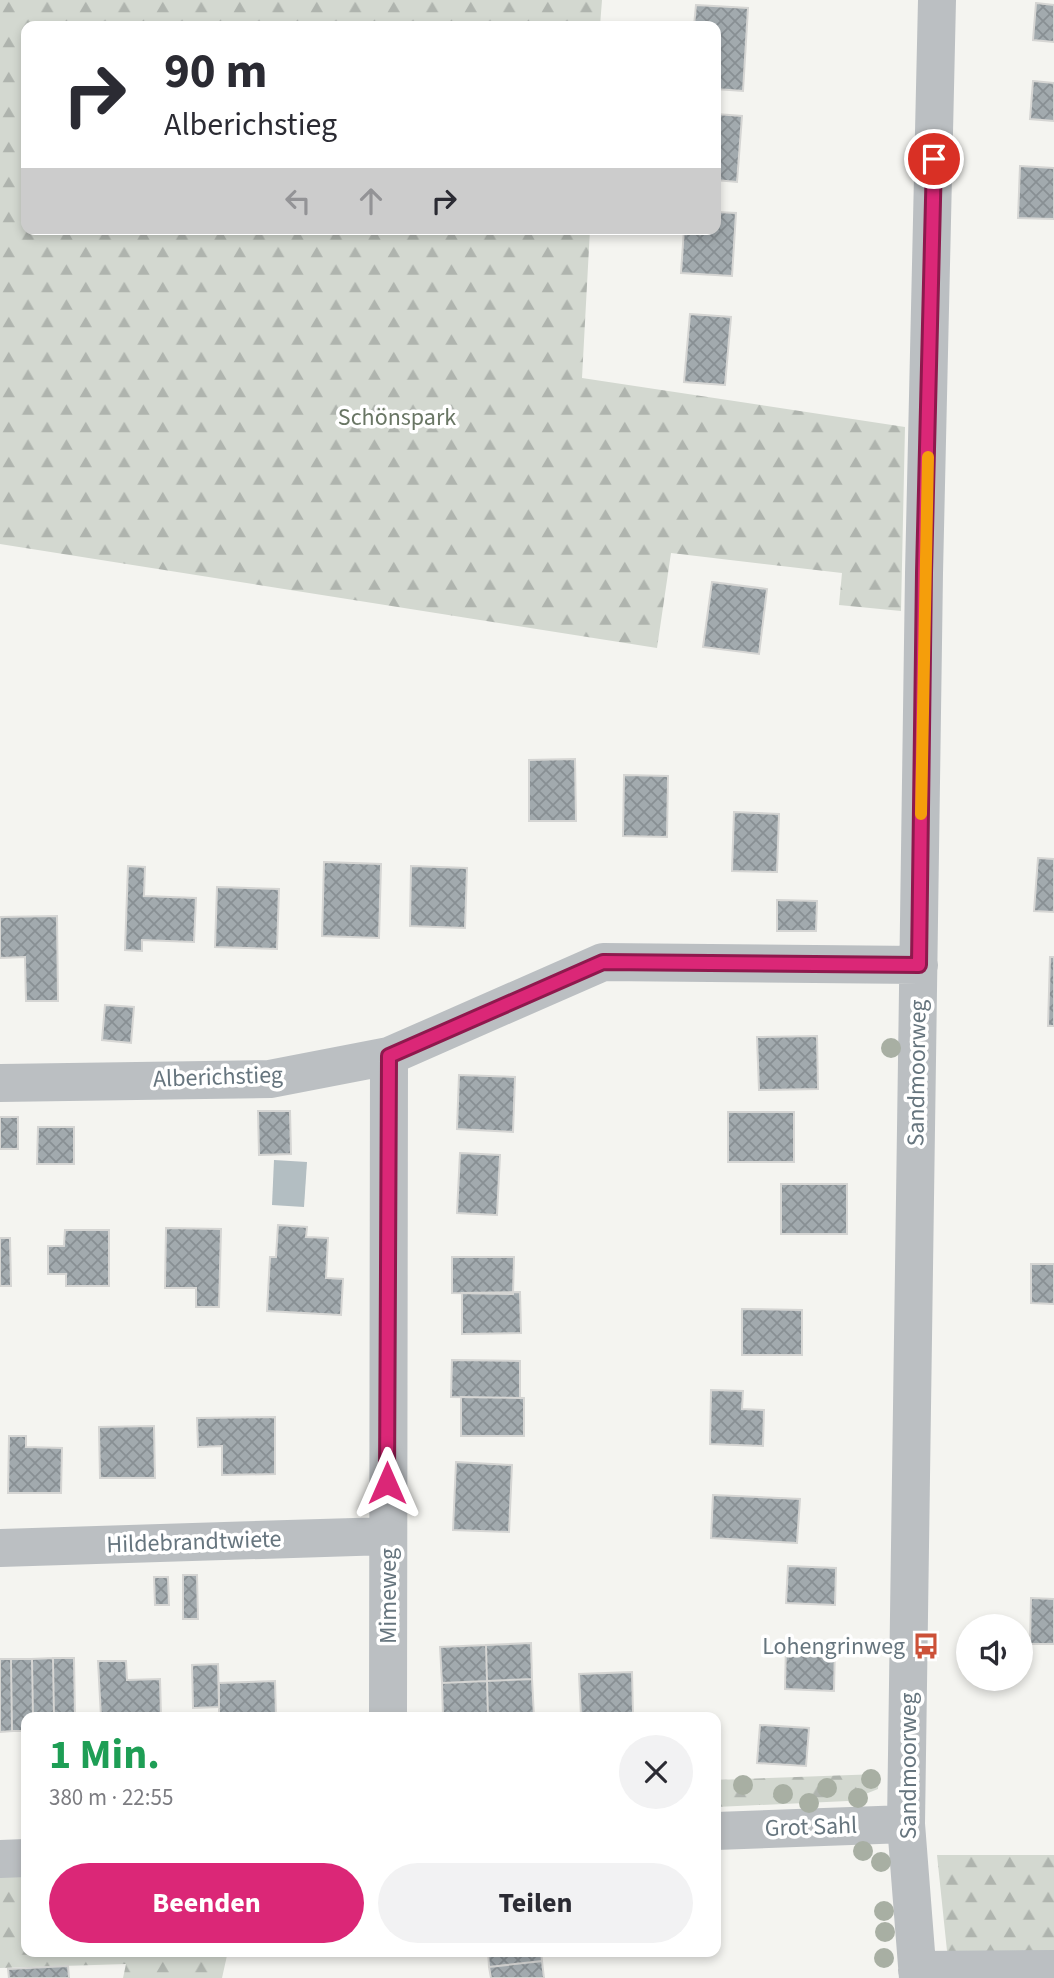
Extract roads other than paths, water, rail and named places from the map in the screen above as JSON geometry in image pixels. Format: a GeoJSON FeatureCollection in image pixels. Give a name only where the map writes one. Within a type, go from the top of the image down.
{"type":"FeatureCollection","features":[{"type":"Feature","properties":{"kind":"street","name":"Sandmoorweg"},"geometry":{"type":"LineString","coordinates":[[918,1974],[906,1824],[924,573],[937,0]]}},
{"type":"Feature","properties":{"kind":"street","name":"Alberichstieg"},"geometry":{"type":"LineString","coordinates":[[0,1083],[270,1079],[389,1056],[603,962],[919,965]]}},
{"type":"Feature","properties":{"kind":"street","name":"Mimeweg"},"geometry":{"type":"LineString","coordinates":[[388,1712],[389,1056]]}},
{"type":"Feature","properties":{"kind":"street","name":"Hildebrandtwiete"},"geometry":{"type":"LineString","coordinates":[[0,1548],[387,1536]]}},
{"type":"Feature","properties":{"kind":"street","name":"Grot Sahl"},"geometry":{"type":"LineString","coordinates":[[721,1831],[906,1824]]}},
{"type":"Feature","properties":{"kind":"street"},"geometry":{"type":"LineString","coordinates":[[0,1859],[21,1858]]}},
{"type":"Feature","properties":{"kind":"street"},"geometry":{"type":"LineString","coordinates":[[918,1974],[1054,1969]]}},
{"type":"Feature","properties":{"kind":"place","name":"Lohengrinweg"},"geometry":{"type":"Point","coordinates":[926,1646]}},
{"type":"Feature","properties":{"kind":"park label","name":"Schönspark"},"geometry":{"type":"Point","coordinates":[397,417]}}]}
